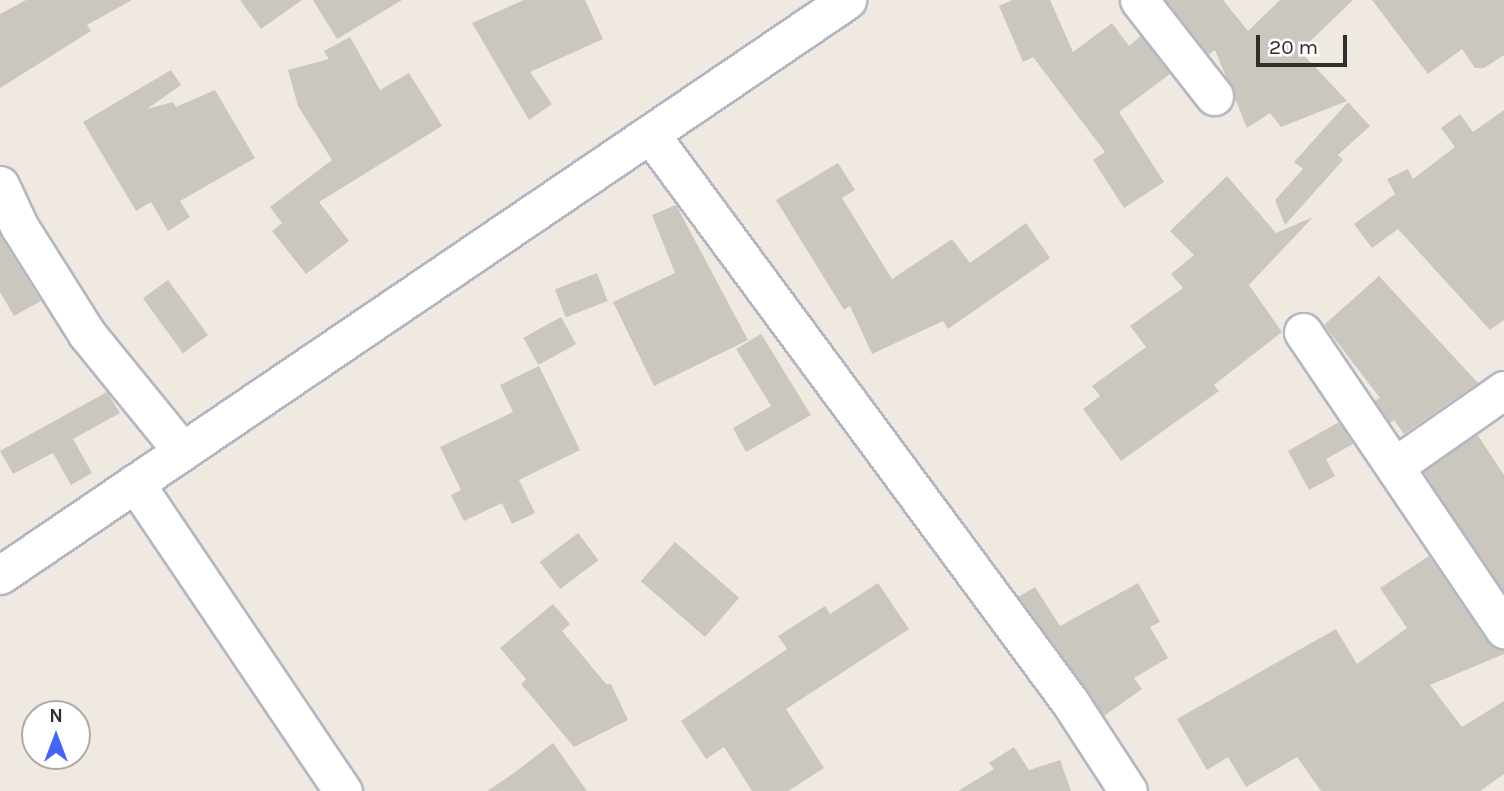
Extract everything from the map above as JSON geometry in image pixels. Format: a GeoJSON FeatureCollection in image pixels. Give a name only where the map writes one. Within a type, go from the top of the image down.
{"type":"FeatureCollection","features":[{"type":"Feature","properties":{"kind":"street"},"geometry":{"type":"LineString","coordinates":[[0,575],[650,134],[808,11],[847,0]]}},
{"type":"Feature","properties":{"kind":"street"},"geometry":{"type":"LineString","coordinates":[[1139,0],[1214,96]]}},
{"type":"Feature","properties":{"kind":"street"},"geometry":{"type":"LineString","coordinates":[[650,134],[1070,702],[1128,791]]}},
{"type":"Feature","properties":{"kind":"street"},"geometry":{"type":"LineString","coordinates":[[0,185],[19,226],[87,334],[182,451]]}},
{"type":"Feature","properties":{"kind":"street"},"geometry":{"type":"LineString","coordinates":[[1303,332],[1504,629]]}},
{"type":"Feature","properties":{"kind":"street"},"geometry":{"type":"LineString","coordinates":[[1395,466],[1504,390]]}},
{"type":"Feature","properties":{"kind":"street"},"geometry":{"type":"LineString","coordinates":[[135,483],[343,791]]}},
{"type":"Feature","properties":{"kind":"building"},"geometry":{"type":"Polygon","coordinates":[[[26,0],[132,0],[87,25],[91,31],[0,88],[0,14],[26,0]]]}},
{"type":"Feature","properties":{"kind":"building"},"geometry":{"type":"Polygon","coordinates":[[[240,0],[302,0],[261,29],[240,0]]]}},
{"type":"Feature","properties":{"kind":"building"},"geometry":{"type":"Polygon","coordinates":[[[313,0],[402,0],[337,39],[313,0]]]}},
{"type":"Feature","properties":{"kind":"building"},"geometry":{"type":"Polygon","coordinates":[[[524,0],[585,0],[603,39],[530,72],[552,104],[529,120],[472,23],[524,0]]]}},
{"type":"Feature","properties":{"kind":"building"},"geometry":{"type":"Polygon","coordinates":[[[1012,0],[1050,0],[1073,52],[1112,23],[1129,46],[1141,36],[1170,74],[1119,112],[1164,182],[1124,208],[1093,160],[1105,152],[1033,57],[1023,62],[999,6],[1012,0]]]}},
{"type":"Feature","properties":{"kind":"building"},"geometry":{"type":"Polygon","coordinates":[[[1166,0],[1223,0],[1248,31],[1280,0],[1353,0],[1300,51],[1347,101],[1281,127],[1270,113],[1247,128],[1215,50],[1208,55],[1166,0]]]}},
{"type":"Feature","properties":{"kind":"building"},"geometry":{"type":"Polygon","coordinates":[[[1372,0],[1504,0],[1504,55],[1484,68],[1475,68],[1462,49],[1428,74],[1372,0]]]}},
{"type":"Feature","properties":{"kind":"building"},"geometry":{"type":"Polygon","coordinates":[[[350,37],[380,90],[409,73],[442,126],[319,202],[349,241],[306,274],[272,231],[282,223],[270,207],[332,160],[298,106],[288,70],[329,59],[324,51],[350,37]]]}},
{"type":"Feature","properties":{"kind":"building"},"geometry":{"type":"Polygon","coordinates":[[[171,70],[181,85],[147,109],[173,102],[176,107],[215,90],[255,158],[180,201],[190,217],[168,231],[151,202],[136,211],[83,122],[171,70]]]}},
{"type":"Feature","properties":{"kind":"building"},"geometry":{"type":"Polygon","coordinates":[[[1348,102],[1370,126],[1338,155],[1343,160],[1285,225],[1275,200],[1303,169],[1294,162],[1348,102]]]}},
{"type":"Feature","properties":{"kind":"building"},"geometry":{"type":"Polygon","coordinates":[[[1504,110],[1504,320],[1490,330],[1398,229],[1372,248],[1354,224],[1395,194],[1387,179],[1408,169],[1413,179],[1455,147],[1441,128],[1460,114],[1473,132],[1504,110]]]}},
{"type":"Feature","properties":{"kind":"building"},"geometry":{"type":"Polygon","coordinates":[[[838,163],[855,190],[842,198],[892,279],[952,239],[970,263],[1026,223],[1050,258],[948,329],[943,321],[872,354],[850,306],[844,310],[776,200],[838,163]]]}},
{"type":"Feature","properties":{"kind":"building"},"geometry":{"type":"Polygon","coordinates":[[[1227,176],[1276,233],[1313,217],[1249,285],[1282,332],[1214,385],[1219,391],[1121,461],[1083,409],[1100,396],[1092,386],[1146,347],[1130,326],[1183,288],[1171,274],[1194,255],[1170,231],[1227,176]]]}},
{"type":"Feature","properties":{"kind":"building"},"geometry":{"type":"Polygon","coordinates":[[[676,205],[748,340],[654,386],[613,302],[675,273],[652,215],[676,205]]]}},
{"type":"Feature","properties":{"kind":"building"},"geometry":{"type":"Polygon","coordinates":[[[0,235],[41,301],[14,316],[0,292],[0,235]]]}},
{"type":"Feature","properties":{"kind":"building"},"geometry":{"type":"Polygon","coordinates":[[[597,273],[608,301],[566,317],[555,289],[597,273]]]}},
{"type":"Feature","properties":{"kind":"building"},"geometry":{"type":"Polygon","coordinates":[[[1379,276],[1478,383],[1404,434],[1394,420],[1390,423],[1375,401],[1380,398],[1324,325],[1379,276]]]}},
{"type":"Feature","properties":{"kind":"building"},"geometry":{"type":"Polygon","coordinates":[[[168,280],[208,335],[183,353],[143,298],[168,280]]]}},
{"type":"Feature","properties":{"kind":"building"},"geometry":{"type":"Polygon","coordinates":[[[561,317],[576,344],[538,365],[523,338],[561,317]]]}},
{"type":"Feature","properties":{"kind":"building"},"geometry":{"type":"Polygon","coordinates":[[[761,334],[811,415],[746,452],[733,428],[771,406],[736,349],[761,334]]]}},
{"type":"Feature","properties":{"kind":"building"},"geometry":{"type":"Polygon","coordinates":[[[539,366],[580,450],[519,480],[535,513],[512,524],[502,503],[464,521],[451,495],[461,490],[440,447],[513,412],[500,385],[539,366]]]}},
{"type":"Feature","properties":{"kind":"building"},"geometry":{"type":"Polygon","coordinates":[[[107,392],[120,413],[73,439],[92,473],[71,485],[53,453],[13,474],[0,451],[107,392]]]}},
{"type":"Feature","properties":{"kind":"building"},"geometry":{"type":"Polygon","coordinates":[[[1339,422],[1353,444],[1326,459],[1335,476],[1309,490],[1288,451],[1339,422]]]}},
{"type":"Feature","properties":{"kind":"building"},"geometry":{"type":"Polygon","coordinates":[[[1477,434],[1504,475],[1504,592],[1423,472],[1477,434]]]}},
{"type":"Feature","properties":{"kind":"building"},"geometry":{"type":"Polygon","coordinates":[[[578,533],[598,560],[560,589],[540,562],[578,533]]]}},
{"type":"Feature","properties":{"kind":"building"},"geometry":{"type":"Polygon","coordinates":[[[675,542],[739,598],[705,637],[641,581],[675,542]]]}},
{"type":"Feature","properties":{"kind":"building"},"geometry":{"type":"Polygon","coordinates":[[[1429,556],[1487,641],[1504,650],[1504,654],[1430,685],[1462,727],[1504,701],[1504,774],[1480,791],[1321,791],[1297,757],[1246,787],[1228,757],[1207,770],[1177,719],[1336,629],[1357,664],[1407,628],[1380,588],[1429,556]]]}},
{"type":"Feature","properties":{"kind":"building"},"geometry":{"type":"Polygon","coordinates":[[[878,583],[909,629],[786,709],[824,768],[788,791],[752,791],[724,747],[706,759],[681,721],[787,649],[778,636],[825,606],[830,614],[878,583]]]}},
{"type":"Feature","properties":{"kind":"building"},"geometry":{"type":"Polygon","coordinates":[[[1138,583],[1160,622],[1150,627],[1168,658],[1134,678],[1142,689],[1104,716],[1018,597],[1035,587],[1060,626],[1138,583]]]}},
{"type":"Feature","properties":{"kind":"building"},"geometry":{"type":"Polygon","coordinates":[[[553,604],[570,624],[562,631],[606,684],[611,684],[628,720],[574,747],[521,684],[526,679],[500,648],[553,604]]]}},
{"type":"Feature","properties":{"kind":"building"},"geometry":{"type":"Polygon","coordinates":[[[553,743],[587,791],[487,791],[514,773],[553,743]]]}},
{"type":"Feature","properties":{"kind":"building"},"geometry":{"type":"Polygon","coordinates":[[[1014,747],[1029,770],[1060,760],[1071,791],[958,791],[994,769],[989,763],[1014,747]]]}}]}
